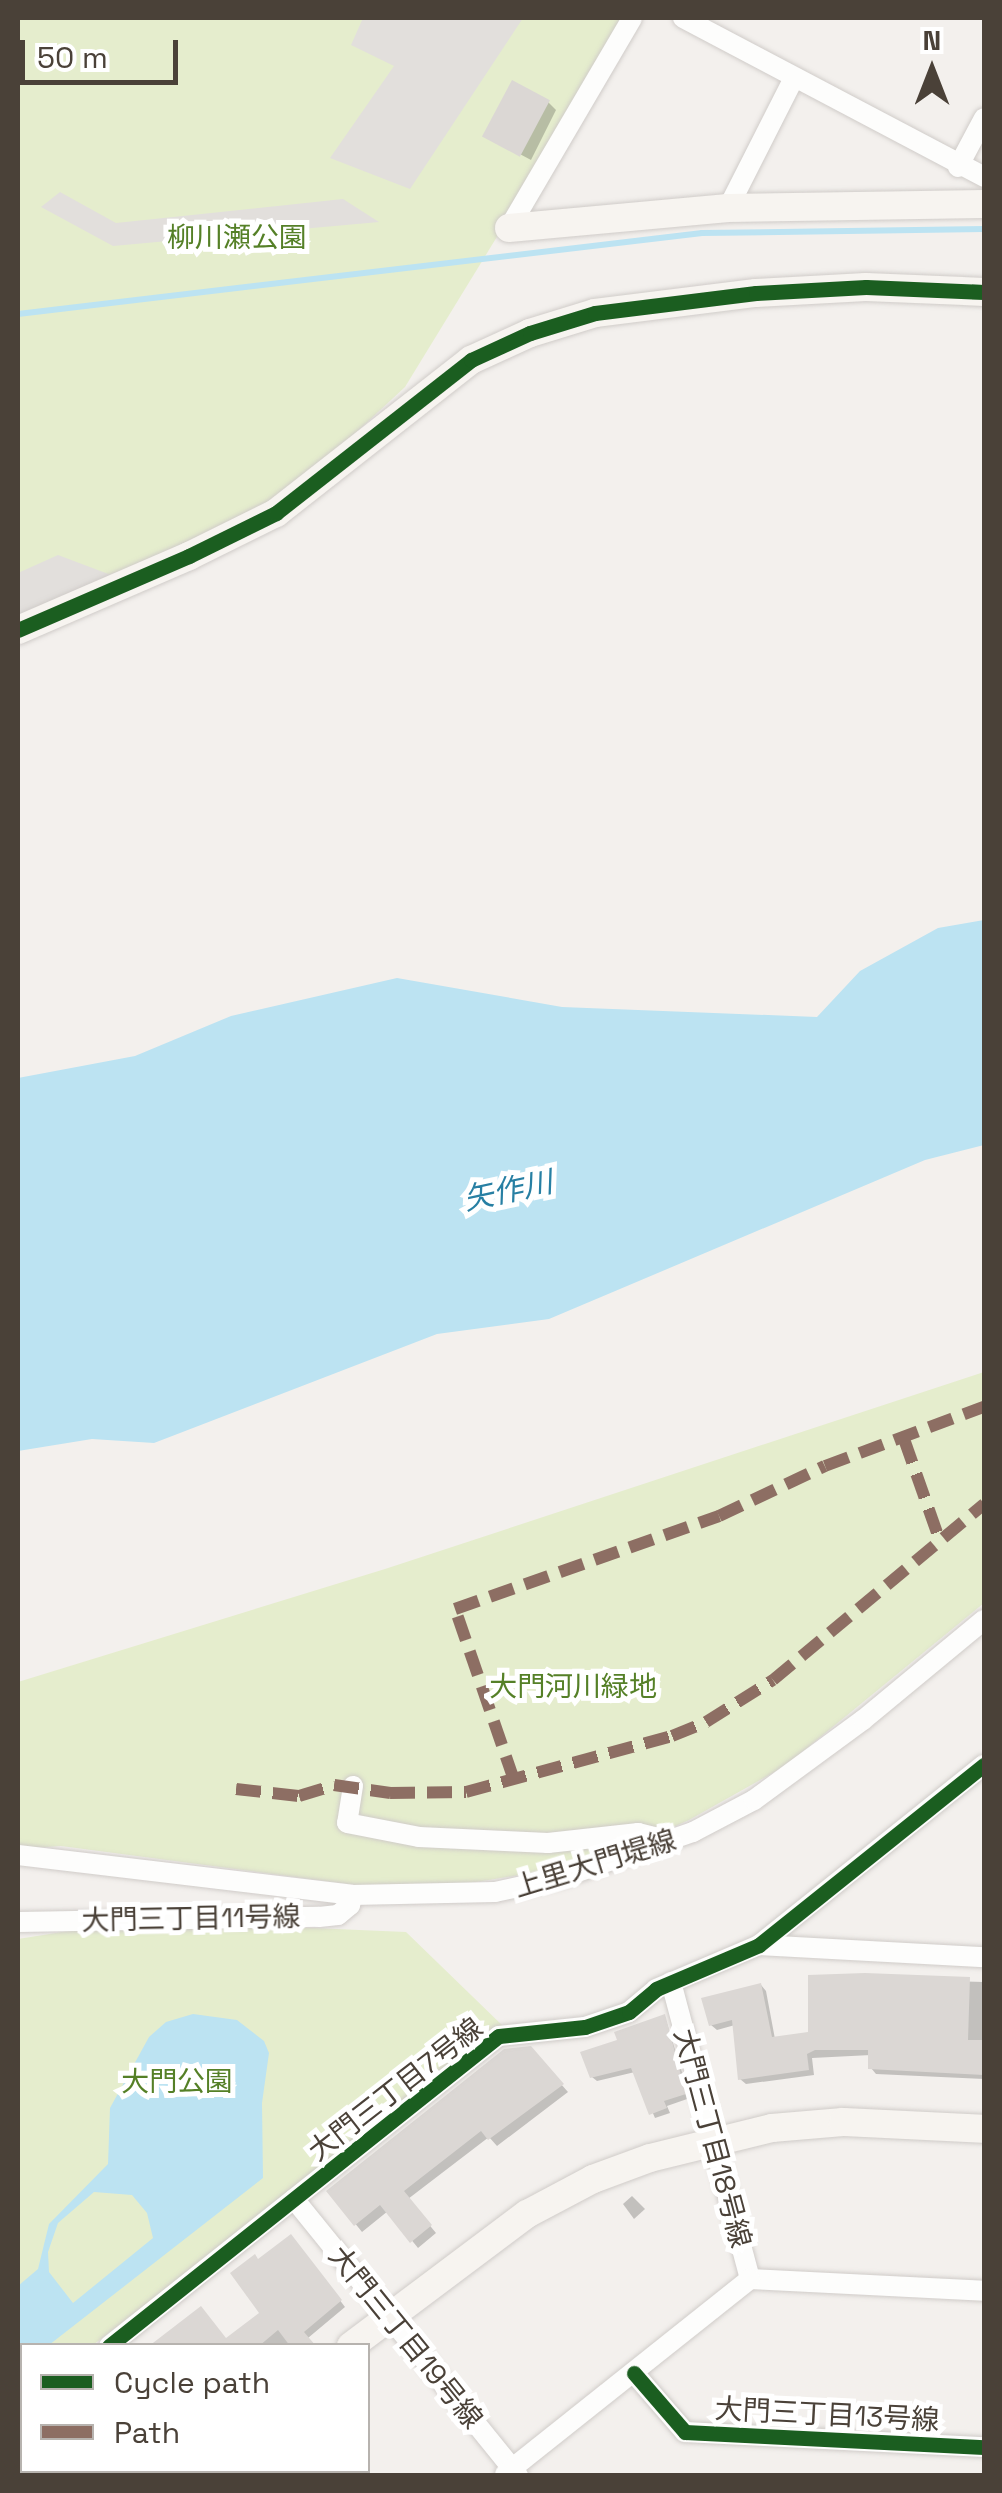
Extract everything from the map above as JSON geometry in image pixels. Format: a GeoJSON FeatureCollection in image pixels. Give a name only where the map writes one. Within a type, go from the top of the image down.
{"type":"FeatureCollection","features":[{"type":"Feature","properties":{"kind":"street"},"geometry":{"type":"LineString","coordinates":[[509,228],[632,18]]}},
{"type":"Feature","properties":{"kind":"street"},"geometry":{"type":"LineString","coordinates":[[683,18],[958,167],[984,177]]}},
{"type":"Feature","properties":{"kind":"street"},"geometry":{"type":"LineString","coordinates":[[728,208],[794,78]]}},
{"type":"Feature","properties":{"kind":"street"},"geometry":{"type":"LineString","coordinates":[[958,167],[984,118]]}},
{"type":"Feature","properties":{"kind":"street"},"geometry":{"type":"LineString","coordinates":[[509,228],[728,208],[984,204]]}},
{"type":"Feature","properties":{"kind":"street"},"geometry":{"type":"LineString","coordinates":[[18,630],[189,556],[276,512],[471,360],[530,333],[595,314],[756,293],[866,287],[984,292]]}},
{"type":"Feature","properties":{"kind":"street","name":"上里大門堤線"},"geometry":{"type":"LineString","coordinates":[[18,1855],[352,1895],[495,1892],[560,1878],[670,1842],[754,1800],[862,1720],[984,1620]]}},
{"type":"Feature","properties":{"kind":"street","name":"大門三丁目7号線"},"geometry":{"type":"LineString","coordinates":[[114,2343],[499,2036],[585,2026],[629,2012],[671,1982],[758,1946],[984,1765]]}},
{"type":"Feature","properties":{"kind":"street"},"geometry":{"type":"LineString","coordinates":[[961,1784],[984,1785]]}},
{"type":"Feature","properties":{"kind":"street"},"geometry":{"type":"LineString","coordinates":[[353,1786],[347,1822],[419,1836],[548,1843],[638,1833],[656,1834],[670,1842]]}},
{"type":"Feature","properties":{"kind":"street","name":"大門三丁目11号線"},"geometry":{"type":"LineString","coordinates":[[18,1922],[320,1917],[338,1915],[350,1906],[352,1895]]}},
{"type":"Feature","properties":{"kind":"street"},"geometry":{"type":"LineString","coordinates":[[758,1946],[984,1956]]}},
{"type":"Feature","properties":{"kind":"street","name":"大門三丁目18号線"},"geometry":{"type":"LineString","coordinates":[[511,2473],[750,2279],[671,1982]]}},
{"type":"Feature","properties":{"kind":"street"},"geometry":{"type":"LineString","coordinates":[[354,2343],[527,2214],[594,2179],[714,2139],[772,2128],[844,2122],[984,2129]]}},
{"type":"Feature","properties":{"kind":"street","name":"大門三丁目19号線"},"geometry":{"type":"LineString","coordinates":[[294,2199],[511,2473]]}},
{"type":"Feature","properties":{"kind":"street"},"geometry":{"type":"LineString","coordinates":[[750,2279],[984,2291]]}},
{"type":"Feature","properties":{"kind":"street","name":"大門三丁目13号線"},"geometry":{"type":"LineString","coordinates":[[634,2372],[685,2432],[984,2447]]}},
{"type":"Feature","properties":{"kind":"green space","name":"柳川瀬公園"},"geometry":{"type":"Polygon","coordinates":[[[18,18],[631,18],[405,387],[263,519],[18,608],[18,18]]]}},
{"type":"Feature","properties":{"kind":"green space","name":"大門河川緑地"},"geometry":{"type":"Polygon","coordinates":[[[984,1372],[984,1603],[785,1766],[689,1820],[636,1844],[551,1870],[470,1883],[363,1886],[61,1846],[18,1849],[18,1682],[385,1569],[984,1372]]]}},
{"type":"Feature","properties":{"kind":"green space","name":"大門公園"},"geometry":{"type":"Polygon","coordinates":[[[222,1924],[406,1932],[504,2027],[96,2343],[20,2343],[18,2405],[18,1939],[87,1928],[222,1924]]]}},
{"type":"Feature","properties":{"kind":"shaded area"},"geometry":{"type":"Polygon","coordinates":[[[363,18],[523,18],[410,189],[330,158],[394,66],[351,45],[363,18]]]}},
{"type":"Feature","properties":{"kind":"shaded area"},"geometry":{"type":"Polygon","coordinates":[[[60,192],[116,223],[343,199],[379,222],[113,246],[41,207],[60,192]]]}},
{"type":"Feature","properties":{"kind":"shaded area"},"geometry":{"type":"Polygon","coordinates":[[[58,555],[119,578],[18,622],[18,573],[58,555]]]}},
{"type":"Feature","properties":{"kind":"water","name":"矢作川"},"geometry":{"type":"Polygon","coordinates":[[[984,920],[984,1145],[925,1160],[549,1319],[437,1334],[154,1443],[92,1439],[18,1451],[18,1078],[135,1056],[231,1016],[397,978],[562,1007],[817,1017],[860,971],[938,928],[984,920]]]}},
{"type":"Feature","properties":{"kind":"water"},"geometry":{"type":"Polygon","coordinates":[[[193,2014],[237,2020],[264,2041],[269,2053],[262,2103],[263,2178],[52,2343],[20,2343],[20,2364],[18,2286],[38,2269],[49,2224],[108,2164],[110,2108],[149,2037],[166,2022],[193,2014]],[[94,2192],[58,2223],[48,2252],[49,2272],[73,2303],[153,2238],[147,2213],[132,2195],[94,2192]]]}},
{"type":"Feature","properties":{"kind":"building"},"geometry":{"type":"Polygon","coordinates":[[[512,80],[550,100],[520,157],[482,137],[512,80]]]}},
{"type":"Feature","properties":{"kind":"building"},"geometry":{"type":"Polygon","coordinates":[[[808,1975],[970,1977],[968,2040],[984,2040],[984,2075],[868,2069],[868,2050],[815,2050],[807,2054],[809,2070],[738,2080],[732,2020],[709,2026],[701,1998],[761,1983],[772,2037],[808,2032],[808,1975]]]}},
{"type":"Feature","properties":{"kind":"building"},"geometry":{"type":"Polygon","coordinates":[[[665,2014],[686,2094],[664,2101],[667,2108],[649,2115],[631,2068],[590,2078],[580,2052],[617,2040],[614,2032],[665,2014]]]}},
{"type":"Feature","properties":{"kind":"building"},"geometry":{"type":"Polygon","coordinates":[[[531,2046],[564,2084],[488,2140],[481,2131],[404,2191],[432,2225],[410,2243],[380,2205],[354,2226],[326,2191],[504,2049],[531,2046]]]}},
{"type":"Feature","properties":{"kind":"building"},"geometry":{"type":"Polygon","coordinates":[[[291,2234],[342,2300],[304,2332],[313,2343],[288,2343],[278,2330],[263,2343],[153,2343],[201,2306],[226,2338],[259,2313],[230,2273],[255,2254],[258,2259],[291,2234]]]}},
{"type":"Feature","properties":{"kind":"waterway"},"geometry":{"type":"LineString","coordinates":[[18,314],[702,233],[984,229]]}},
{"type":"Feature","properties":{"kind":"marked path"},"geometry":{"type":"LineString","coordinates":[[514,1780],[455,1609],[719,1516],[825,1466],[984,1407]]}},
{"type":"Feature","properties":{"kind":"marked path"},"geometry":{"type":"LineString","coordinates":[[904,1439],[940,1541]]}},
{"type":"Feature","properties":{"kind":"marked path"},"geometry":{"type":"LineString","coordinates":[[236,1789],[299,1796],[334,1785],[390,1793],[466,1792],[672,1736],[706,1722],[773,1680],[984,1504]]}},
{"type":"Feature","properties":{"kind":"cycle path"},"geometry":{"type":"LineString","coordinates":[[18,630],[189,556],[276,513],[471,360],[530,333],[595,313],[756,293],[866,287],[984,292]]}},
{"type":"Feature","properties":{"kind":"cycle path"},"geometry":{"type":"LineString","coordinates":[[113,2343],[499,2036],[585,2027],[629,2012],[656,1989],[759,1945],[984,1765]]}},
{"type":"Feature","properties":{"kind":"cycle path"},"geometry":{"type":"LineString","coordinates":[[634,2373],[685,2432],[984,2447]]}}]}
